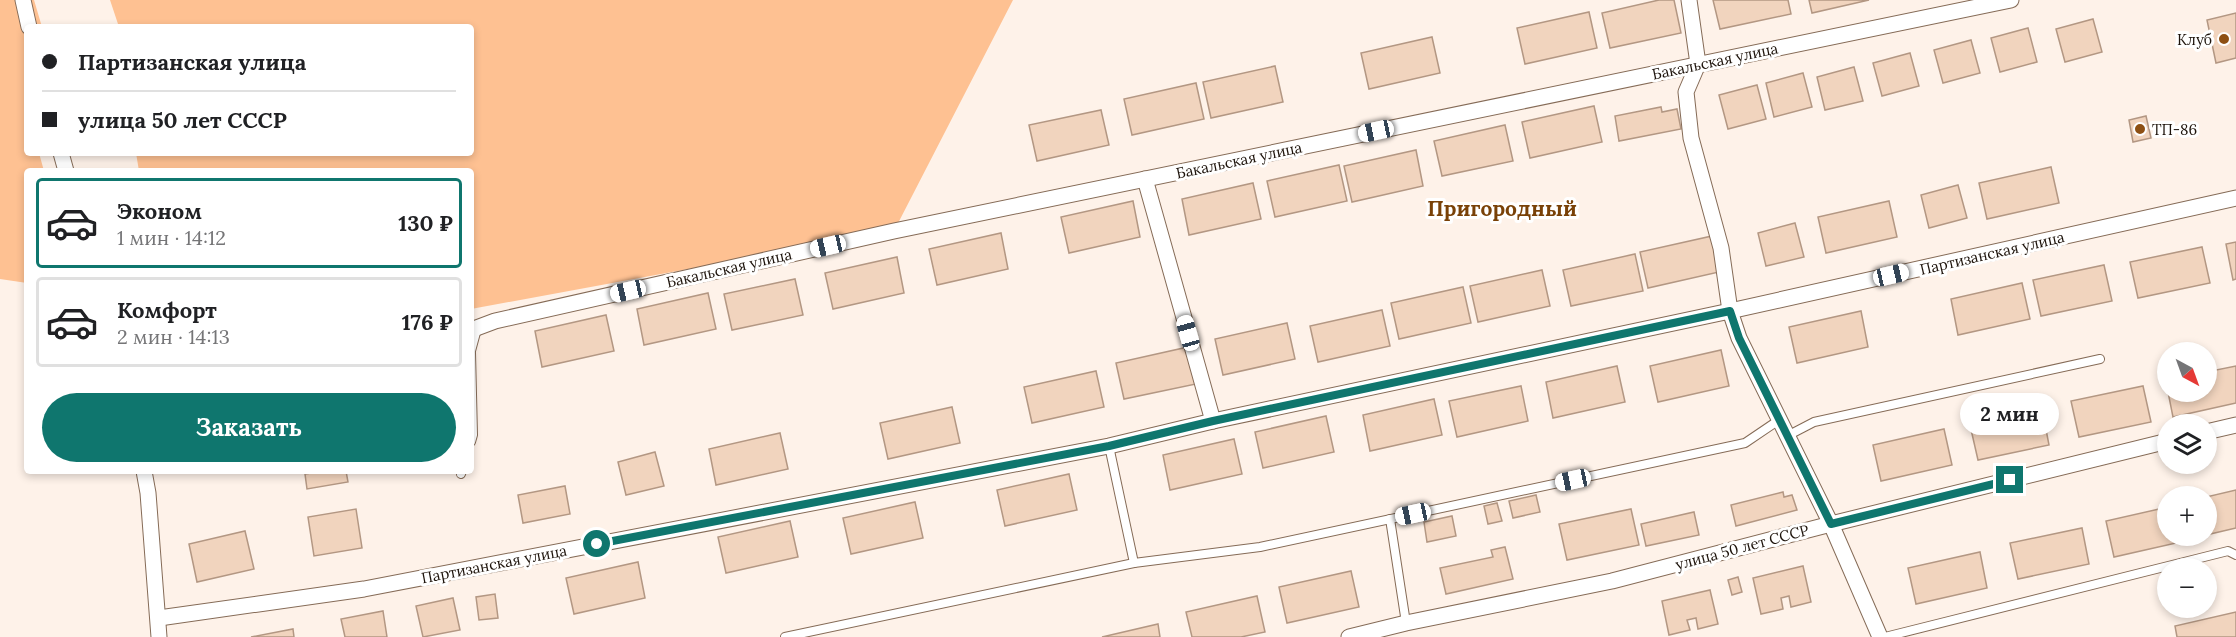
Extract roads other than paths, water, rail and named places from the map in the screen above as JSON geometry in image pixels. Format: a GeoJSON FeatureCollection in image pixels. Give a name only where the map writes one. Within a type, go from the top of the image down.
{"type":"FeatureCollection","features":[{"type":"Feature","properties":{"kind":"street"},"geometry":{"type":"LineString","coordinates":[[22,0],[28,24]]}},
{"type":"Feature","properties":{"kind":"street"},"geometry":{"type":"LineString","coordinates":[[1689,0],[1698,64],[1686,92],[1690,138],[1720,248],[1730,311],[1739,338],[1779,420],[1789,435],[1831,524],[1880,637]]}},
{"type":"Feature","properties":{"kind":"street","name":"Бакальская улица"},"geometry":{"type":"LineString","coordinates":[[474,329],[495,321],[894,231],[2011,0]]}},
{"type":"Feature","properties":{"kind":"street"},"geometry":{"type":"LineString","coordinates":[[1145,179],[1213,421]]}},
{"type":"Feature","properties":{"kind":"street","name":"Партизанская улица"},"geometry":{"type":"LineString","coordinates":[[159,618],[364,589],[1109,446],[1213,421],[1730,311],[2236,198]]}},
{"type":"Feature","properties":{"kind":"street"},"geometry":{"type":"LineString","coordinates":[[2217,429],[2236,425]]}},
{"type":"Feature","properties":{"kind":"street","name":"улица 50 лет СССР"},"geometry":{"type":"LineString","coordinates":[[1349,637],[1406,623],[1612,581],[2157,444]]}},
{"type":"Feature","properties":{"kind":"street"},"geometry":{"type":"LineString","coordinates":[[145,474],[159,637]]}},
{"type":"Feature","properties":{"kind":"lane"},"geometry":{"type":"LineString","coordinates":[[1789,435],[1814,422],[2100,359]]}},
{"type":"Feature","properties":{"kind":"lane"},"geometry":{"type":"LineString","coordinates":[[785,637],[1134,563],[1260,547],[1745,443],[1779,420]]}},
{"type":"Feature","properties":{"kind":"lane"},"geometry":{"type":"LineString","coordinates":[[1109,446],[1134,563]]}},
{"type":"Feature","properties":{"kind":"lane"},"geometry":{"type":"LineString","coordinates":[[1390,519],[1406,623]]}},
{"type":"Feature","properties":{"kind":"lane"},"geometry":{"type":"LineString","coordinates":[[1886,637],[2228,551],[2236,555]]}},
{"type":"Feature","properties":{"kind":"place","name":"Клуб"},"geometry":{"type":"Point","coordinates":[2224,39]}},
{"type":"Feature","properties":{"kind":"place","name":"ТП-86"},"geometry":{"type":"Point","coordinates":[2140,129]}},
{"type":"Feature","properties":{"kind":"district","name":"Пригородный"},"geometry":{"type":"Point","coordinates":[1502,208]}}]}
